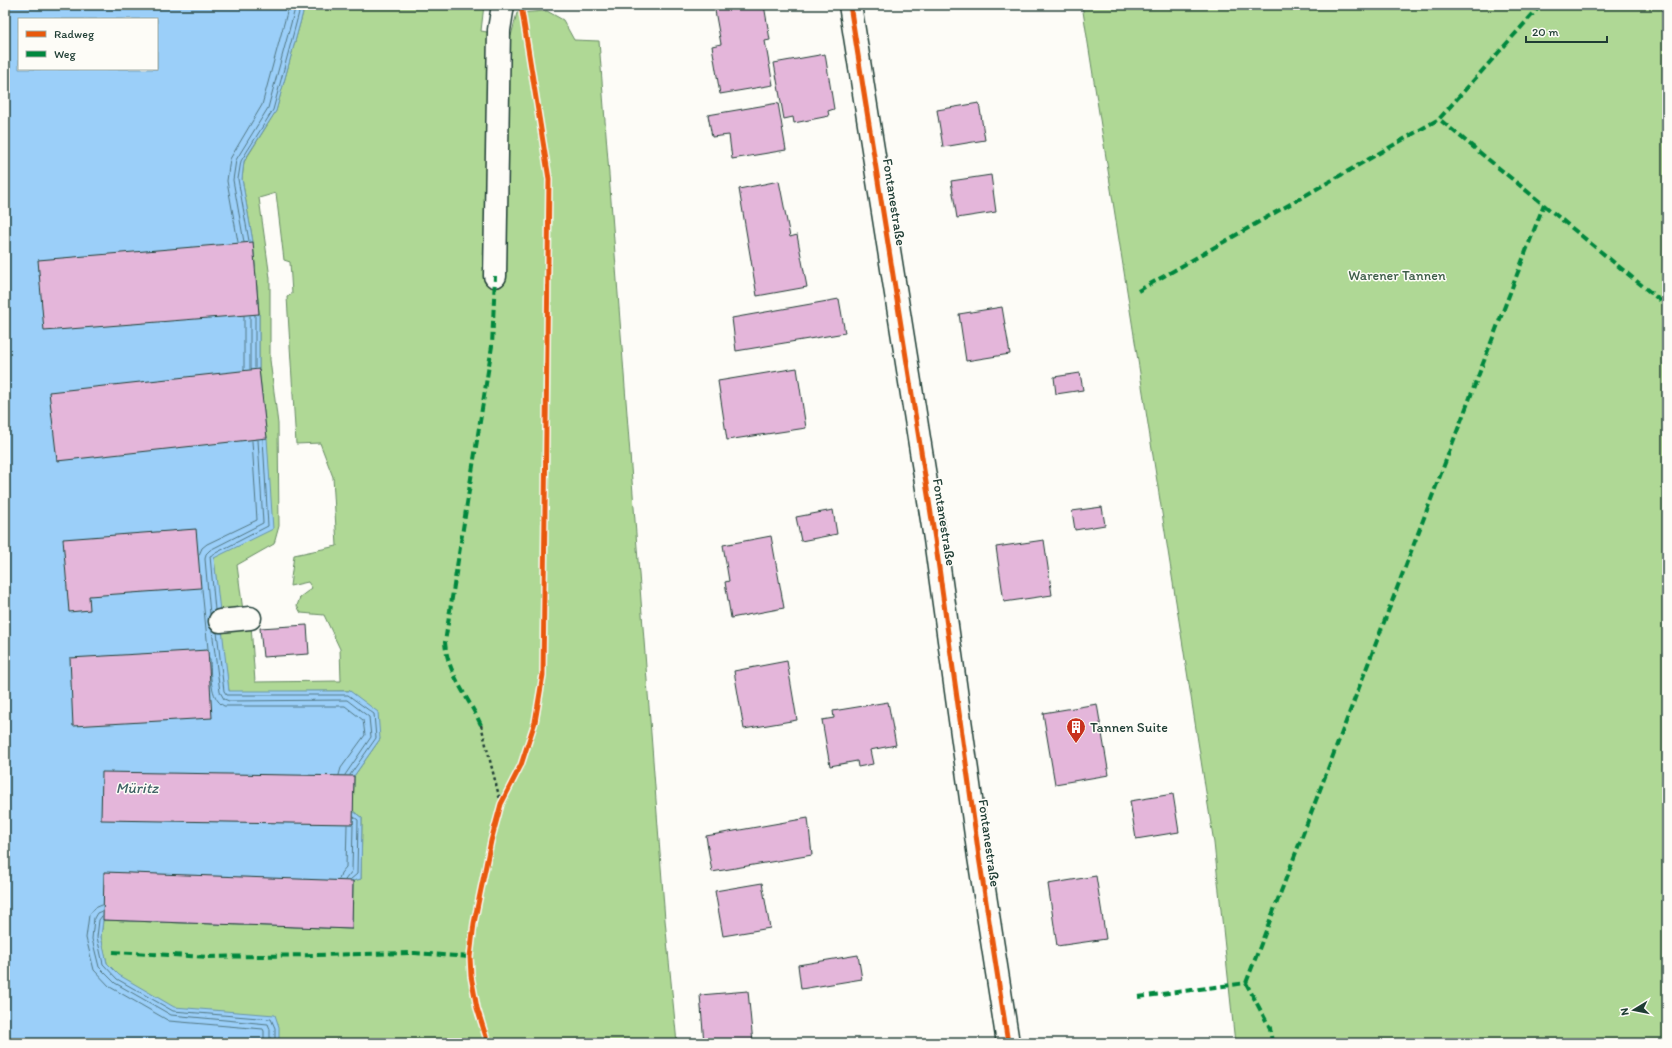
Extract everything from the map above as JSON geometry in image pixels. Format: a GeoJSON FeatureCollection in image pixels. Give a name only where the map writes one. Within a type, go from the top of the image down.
{"type":"FeatureCollection","features":[{"type":"Feature","properties":{"kind":"street"},"geometry":{"type":"LineString","coordinates":[[495,276],[499,30],[503,5]]}},
{"type":"Feature","properties":{"kind":"street","name":"Fontanestraße"},"geometry":{"type":"LineString","coordinates":[[850,5],[935,539],[979,857],[1008,1043]]}},
{"type":"Feature","properties":{"kind":"street"},"geometry":{"type":"LineString","coordinates":[[220,621],[250,618]]}},
{"type":"Feature","properties":{"kind":"path"},"geometry":{"type":"LineString","coordinates":[[481,725],[501,804]]}},
{"type":"Feature","properties":{"kind":"green space"},"geometry":{"type":"Polygon","coordinates":[[[305,5],[484,5],[481,31],[511,36],[517,13],[547,11],[563,20],[574,40],[599,41],[665,920],[677,1043],[113,1043],[119,975],[107,963],[101,937],[103,920],[352,929],[353,881],[361,879],[362,818],[353,811],[354,776],[380,739],[350,691],[229,692],[221,628],[251,625],[255,682],[341,681],[340,649],[324,615],[301,613],[297,606],[300,597],[312,588],[308,582],[290,586],[294,555],[337,546],[333,477],[320,443],[296,444],[287,297],[292,294],[290,262],[284,260],[276,193],[259,198],[270,278],[270,360],[278,424],[279,526],[274,544],[237,565],[243,611],[219,613],[214,558],[259,369],[259,314],[253,242],[242,179],[244,162],[276,111],[305,5]]]}},
{"type":"Feature","properties":{"kind":"green space","name":"Warener Tannen"},"geometry":{"type":"Polygon","coordinates":[[[1082,5],[1667,5],[1667,1043],[1235,1043],[1214,843],[1082,5]]]}},
{"type":"Feature","properties":{"kind":"water","name":"Müritz"},"geometry":{"type":"Polygon","coordinates":[[[5,5],[305,5],[276,111],[244,161],[242,179],[253,242],[259,314],[259,369],[267,438],[273,529],[214,558],[229,691],[350,691],[378,712],[380,739],[354,776],[353,811],[362,818],[361,879],[353,881],[352,929],[103,920],[101,937],[107,963],[119,975],[174,1007],[275,1015],[279,1027],[279,1043],[5,1043],[5,5]]]}},
{"type":"Feature","properties":{"kind":"building"},"geometry":{"type":"Polygon","coordinates":[[[714,5],[764,5],[770,40],[765,41],[773,85],[720,94],[712,46],[721,44],[714,5]]]}},
{"type":"Feature","properties":{"kind":"building"},"geometry":{"type":"Polygon","coordinates":[[[825,54],[834,109],[828,111],[829,116],[794,123],[793,117],[784,119],[774,63],[825,54]]]}},
{"type":"Feature","properties":{"kind":"building"},"geometry":{"type":"Polygon","coordinates":[[[778,103],[786,150],[732,159],[729,135],[712,137],[708,115],[778,103]]]}},
{"type":"Feature","properties":{"kind":"building"},"geometry":{"type":"Polygon","coordinates":[[[979,103],[985,140],[943,147],[937,110],[979,103]]]}},
{"type":"Feature","properties":{"kind":"building"},"geometry":{"type":"Polygon","coordinates":[[[991,175],[996,212],[957,218],[951,181],[991,175]]]}},
{"type":"Feature","properties":{"kind":"building"},"geometry":{"type":"Polygon","coordinates":[[[779,181],[790,237],[797,235],[807,287],[757,296],[739,189],[779,181]]]}},
{"type":"Feature","properties":{"kind":"building"},"geometry":{"type":"Polygon","coordinates":[[[253,242],[259,314],[44,331],[38,260],[253,242]]]}},
{"type":"Feature","properties":{"kind":"building"},"geometry":{"type":"Polygon","coordinates":[[[839,299],[845,333],[736,351],[732,318],[839,299]]]}},
{"type":"Feature","properties":{"kind":"building"},"geometry":{"type":"Polygon","coordinates":[[[1002,307],[1010,354],[966,361],[959,314],[1002,307]]]}},
{"type":"Feature","properties":{"kind":"building"},"geometry":{"type":"Polygon","coordinates":[[[797,368],[806,428],[727,440],[718,381],[797,368]]]}},
{"type":"Feature","properties":{"kind":"building"},"geometry":{"type":"Polygon","coordinates":[[[259,369],[267,438],[57,461],[49,392],[259,369]]]}},
{"type":"Feature","properties":{"kind":"building"},"geometry":{"type":"Polygon","coordinates":[[[1080,373],[1083,390],[1056,394],[1054,377],[1080,373]]]}},
{"type":"Feature","properties":{"kind":"building"},"geometry":{"type":"Polygon","coordinates":[[[1102,507],[1105,525],[1075,530],[1072,511],[1102,507]]]}},
{"type":"Feature","properties":{"kind":"building"},"geometry":{"type":"Polygon","coordinates":[[[833,510],[837,534],[801,541],[796,517],[833,510]]]}},
{"type":"Feature","properties":{"kind":"building"},"geometry":{"type":"Polygon","coordinates":[[[196,529],[201,588],[89,596],[90,610],[69,612],[63,539],[196,529]]]}},
{"type":"Feature","properties":{"kind":"building"},"geometry":{"type":"Polygon","coordinates":[[[771,536],[784,608],[731,618],[725,582],[729,581],[723,545],[771,536]]]}},
{"type":"Feature","properties":{"kind":"building"},"geometry":{"type":"Polygon","coordinates":[[[1044,540],[1052,595],[1004,602],[996,547],[1044,540]]]}},
{"type":"Feature","properties":{"kind":"building"},"geometry":{"type":"Polygon","coordinates":[[[307,625],[309,654],[263,657],[260,628],[307,625]]]}},
{"type":"Feature","properties":{"kind":"building"},"geometry":{"type":"Polygon","coordinates":[[[208,650],[212,718],[73,726],[70,658],[208,650]]]}},
{"type":"Feature","properties":{"kind":"building"},"geometry":{"type":"Polygon","coordinates":[[[787,661],[797,720],[744,729],[734,671],[787,661]]]}},
{"type":"Feature","properties":{"kind":"building"},"geometry":{"type":"Polygon","coordinates":[[[888,702],[896,745],[870,750],[873,764],[858,767],[857,761],[830,766],[822,720],[834,718],[833,711],[888,702]]]}},
{"type":"Feature","properties":{"kind":"building","name":"Tannen Suite"},"geometry":{"type":"Polygon","coordinates":[[[1097,704],[1109,775],[1055,784],[1043,713],[1097,704]]]}},
{"type":"Feature","properties":{"kind":"building"},"geometry":{"type":"Polygon","coordinates":[[[102,772],[354,776],[353,824],[101,820],[102,772]]]}},
{"type":"Feature","properties":{"kind":"building"},"geometry":{"type":"Polygon","coordinates":[[[1173,794],[1179,832],[1136,839],[1130,801],[1173,794]]]}},
{"type":"Feature","properties":{"kind":"building"},"geometry":{"type":"Polygon","coordinates":[[[808,818],[812,855],[712,872],[706,836],[808,818]]]}},
{"type":"Feature","properties":{"kind":"building"},"geometry":{"type":"Polygon","coordinates":[[[104,872],[353,881],[352,929],[103,920],[104,872]]]}},
{"type":"Feature","properties":{"kind":"building"},"geometry":{"type":"Polygon","coordinates":[[[1096,876],[1106,939],[1057,946],[1048,884],[1096,876]]]}},
{"type":"Feature","properties":{"kind":"building"},"geometry":{"type":"Polygon","coordinates":[[[762,883],[770,928],[723,936],[715,891],[762,883]]]}},
{"type":"Feature","properties":{"kind":"building"},"geometry":{"type":"Polygon","coordinates":[[[858,955],[862,979],[801,989],[798,965],[858,955]]]}},
{"type":"Feature","properties":{"kind":"building"},"geometry":{"type":"Polygon","coordinates":[[[748,991],[753,1043],[704,1043],[700,995],[748,991]]]}},
{"type":"Feature","properties":{"kind":"marked path"},"geometry":{"type":"LineString","coordinates":[[1541,5],[1439,119],[1667,306]]}},
{"type":"Feature","properties":{"kind":"marked path"},"geometry":{"type":"LineString","coordinates":[[1138,291],[1439,119]]}},
{"type":"Feature","properties":{"kind":"marked path"},"geometry":{"type":"LineString","coordinates":[[1246,983],[1544,204]]}},
{"type":"Feature","properties":{"kind":"marked path"},"geometry":{"type":"LineString","coordinates":[[481,725],[454,675],[445,642],[492,346],[495,276]]}},
{"type":"Feature","properties":{"kind":"marked path"},"geometry":{"type":"LineString","coordinates":[[113,952],[209,957],[415,953],[470,957]]}},
{"type":"Feature","properties":{"kind":"marked path"},"geometry":{"type":"LineString","coordinates":[[1138,997],[1246,983],[1270,1028],[1272,1043]]}},
{"type":"Feature","properties":{"kind":"cycle path"},"geometry":{"type":"LineString","coordinates":[[488,1043],[477,1008],[471,976],[470,957],[474,923],[491,841],[501,804],[521,765],[535,722],[543,675],[549,179],[521,5]]}},
{"type":"Feature","properties":{"kind":"cycle path"},"geometry":{"type":"LineString","coordinates":[[850,5],[935,539],[979,857],[1008,1043]]}},
{"type":"Feature","properties":{"kind":"place","name":"Tannen Suite"},"geometry":{"type":"Point","coordinates":[1076,744]}}]}
